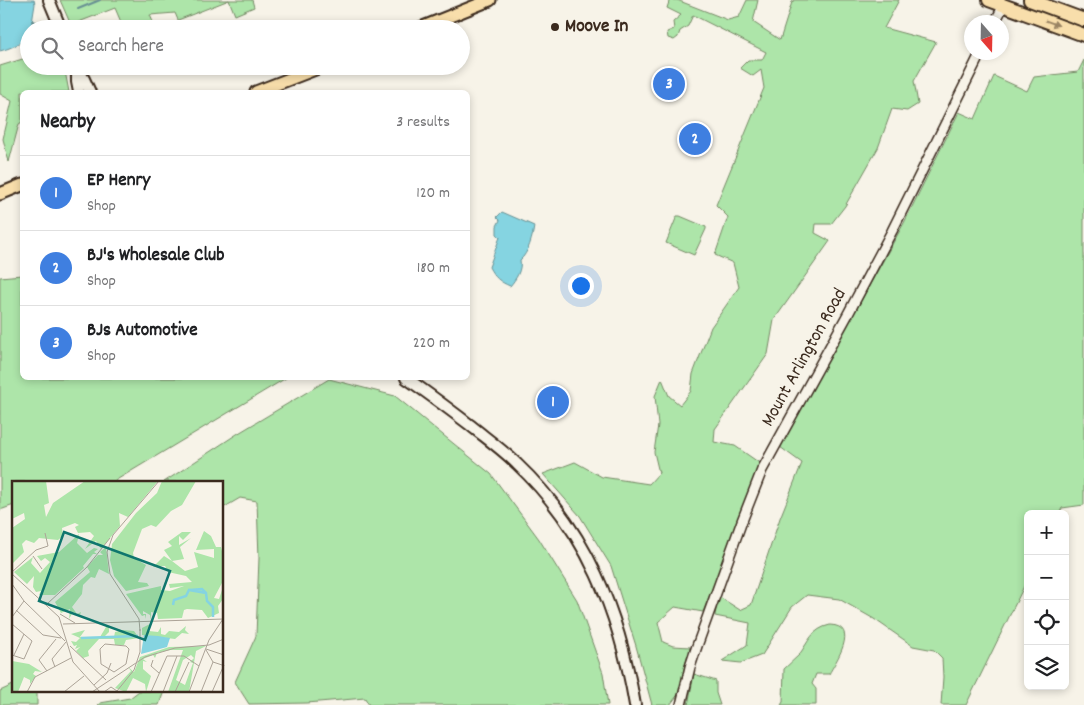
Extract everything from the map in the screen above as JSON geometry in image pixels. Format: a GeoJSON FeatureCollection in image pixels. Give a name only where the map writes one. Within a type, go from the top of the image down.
{"type":"FeatureCollection","features":[{"type":"Feature","properties":{"kind":"highway"},"geometry":{"type":"LineString","coordinates":[[989,0],[1084,34]]}},
{"type":"Feature","properties":{"kind":"highway"},"geometry":{"type":"LineString","coordinates":[[1030,0],[1084,20]]}},
{"type":"Feature","properties":{"kind":"main road"},"geometry":{"type":"LineString","coordinates":[[49,0],[57,20]]}},
{"type":"Feature","properties":{"kind":"main road"},"geometry":{"type":"LineString","coordinates":[[440,20],[490,0]]}},
{"type":"Feature","properties":{"kind":"main road"},"geometry":{"type":"LineString","coordinates":[[76,75],[79,90]]}},
{"type":"Feature","properties":{"kind":"main road"},"geometry":{"type":"LineString","coordinates":[[81,75],[89,90]]}},
{"type":"Feature","properties":{"kind":"main road"},"geometry":{"type":"LineString","coordinates":[[261,90],[300,75]]}},
{"type":"Feature","properties":{"kind":"main road"},"geometry":{"type":"LineString","coordinates":[[0,194],[20,186]]}},
{"type":"Feature","properties":{"kind":"main road"},"geometry":{"type":"LineString","coordinates":[[409,380],[502,449],[535,481],[572,529],[592,564],[615,619],[630,672],[635,705]]}},
{"type":"Feature","properties":{"kind":"street"},"geometry":{"type":"LineString","coordinates":[[999,15],[1004,5]]}},
{"type":"Feature","properties":{"kind":"street","name":"Mount Arlington Road"},"geometry":{"type":"LineString","coordinates":[[681,705],[697,646],[762,470],[888,239],[977,60]]}},
{"type":"Feature","properties":{"kind":"street","name":"Mount Arlington Road"},"geometry":{"type":"LineString","coordinates":[[675,705],[685,689]]}},
{"type":"Feature","properties":{"kind":"green space"},"geometry":{"type":"Polygon","coordinates":[[[60,0],[229,0],[178,20],[175,13],[150,15],[152,20],[120,20],[115,8],[84,20],[69,20],[60,0]]]}},
{"type":"Feature","properties":{"kind":"green space"},"geometry":{"type":"Polygon","coordinates":[[[229,0],[252,0],[254,7],[235,15],[229,0]]]}},
{"type":"Feature","properties":{"kind":"green space"},"geometry":{"type":"Polygon","coordinates":[[[671,0],[677,0],[728,20],[739,17],[747,0],[758,0],[753,22],[780,40],[792,2],[795,0],[899,0],[884,28],[936,42],[914,81],[918,104],[907,111],[892,109],[878,148],[845,206],[831,224],[816,224],[815,233],[830,241],[774,320],[768,354],[715,429],[714,442],[735,446],[761,464],[703,612],[675,607],[658,622],[663,642],[673,646],[690,647],[682,677],[683,688],[670,705],[652,705],[611,566],[580,516],[543,474],[575,462],[602,477],[649,484],[659,473],[654,452],[658,425],[655,396],[662,379],[669,396],[680,405],[691,391],[693,374],[711,327],[739,287],[733,263],[715,255],[728,217],[716,205],[764,88],[761,70],[753,76],[740,68],[748,60],[762,60],[766,52],[693,15],[688,26],[680,31],[678,37],[674,40],[668,38],[667,32],[674,29],[673,22],[681,15],[667,8],[671,0]]]}},
{"type":"Feature","properties":{"kind":"green space"},"geometry":{"type":"Polygon","coordinates":[[[20,60],[20,75],[66,75],[69,90],[20,90],[20,123],[9,162],[3,139],[12,101],[0,94],[0,66],[20,60]]]}},
{"type":"Feature","properties":{"kind":"green space"},"geometry":{"type":"Polygon","coordinates":[[[1084,60],[1084,505],[1062,508],[1061,510],[1024,510],[1024,586],[966,705],[941,705],[942,658],[934,650],[913,646],[874,619],[839,599],[807,595],[792,607],[762,655],[741,663],[722,661],[747,645],[750,623],[715,616],[718,596],[740,610],[751,605],[780,518],[802,463],[780,447],[904,223],[959,112],[975,119],[994,76],[1027,91],[1034,77],[1078,72],[1084,60]]]}},
{"type":"Feature","properties":{"kind":"green space"},"geometry":{"type":"Polygon","coordinates":[[[677,216],[706,227],[694,255],[666,243],[677,216]]]}},
{"type":"Feature","properties":{"kind":"green space"},"geometry":{"type":"Polygon","coordinates":[[[20,275],[20,380],[283,380],[115,481],[12,481],[12,506],[0,510],[0,277],[20,275]]]}},
{"type":"Feature","properties":{"kind":"green space"},"geometry":{"type":"Polygon","coordinates":[[[327,380],[395,396],[491,474],[539,539],[577,600],[603,673],[608,705],[369,705],[365,698],[307,703],[249,704],[235,682],[256,636],[259,558],[257,501],[240,498],[224,507],[224,481],[166,481],[237,434],[327,380]]]}},
{"type":"Feature","properties":{"kind":"green space"},"geometry":{"type":"Polygon","coordinates":[[[830,625],[839,627],[843,631],[845,638],[840,653],[829,674],[816,674],[812,684],[816,689],[816,705],[781,705],[783,702],[784,669],[799,655],[808,640],[819,629],[830,625]]]}},
{"type":"Feature","properties":{"kind":"green space"},"geometry":{"type":"Polygon","coordinates":[[[694,674],[716,681],[716,693],[720,705],[688,705],[694,674]]]}},
{"type":"Feature","properties":{"kind":"green space"},"geometry":{"type":"Polygon","coordinates":[[[12,685],[12,692],[34,692],[37,693],[37,705],[0,705],[0,691],[12,685]]]}},
{"type":"Feature","properties":{"kind":"green space"},"geometry":{"type":"Polygon","coordinates":[[[138,692],[164,692],[159,705],[98,705],[100,703],[130,698],[138,692]]]}},
{"type":"Feature","properties":{"kind":"water"},"geometry":{"type":"Polygon","coordinates":[[[0,0],[34,0],[32,20],[20,20],[20,42],[0,51],[0,0]]]}},
{"type":"Feature","properties":{"kind":"water"},"geometry":{"type":"Polygon","coordinates":[[[502,212],[534,226],[528,249],[520,260],[518,274],[510,286],[498,279],[489,267],[500,237],[497,234],[497,226],[500,220],[497,217],[502,212]]]}},
{"type":"Feature","properties":{"kind":"waterway"},"geometry":{"type":"LineString","coordinates":[[78,9],[100,0]]}},
{"type":"Feature","properties":{"kind":"place","name":"Moove In"},"geometry":{"type":"Point","coordinates":[555,27]}},
{"type":"Feature","properties":{"kind":"place","name":"BJs Automotive"},"geometry":{"type":"Point","coordinates":[669,84]}},
{"type":"Feature","properties":{"kind":"place","name":"BJ's Wholesale Club"},"geometry":{"type":"Point","coordinates":[695,139]}},
{"type":"Feature","properties":{"kind":"place","name":"EP Henry"},"geometry":{"type":"Point","coordinates":[553,402]}}]}
